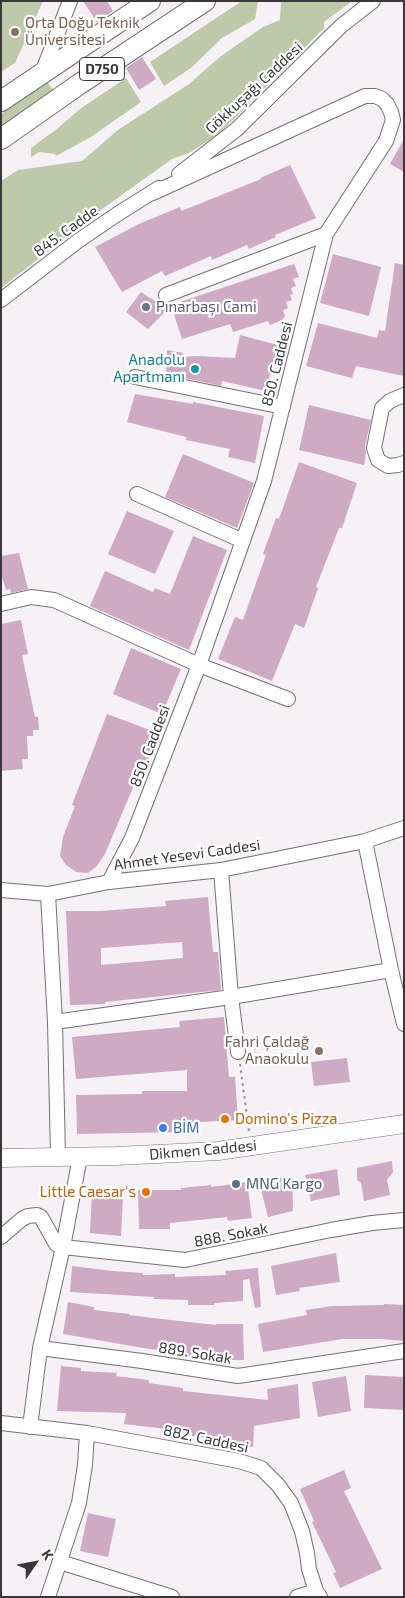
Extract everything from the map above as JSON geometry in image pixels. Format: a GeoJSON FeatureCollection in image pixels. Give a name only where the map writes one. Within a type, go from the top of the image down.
{"type":"FeatureCollection","features":[{"type":"Feature","properties":{"kind":"highway","name":"D750"},"geometry":{"type":"LineString","coordinates":[[1,101],[150,1]]}},
{"type":"Feature","properties":{"kind":"highway","name":"D750"},"geometry":{"type":"LineString","coordinates":[[1,139],[78,85],[205,1]]}},
{"type":"Feature","properties":{"kind":"main road","name":"Dikmen Caddesi"},"geometry":{"type":"LineString","coordinates":[[1,1158],[208,1152],[404,1124]]}},
{"type":"Feature","properties":{"kind":"street"},"geometry":{"type":"LineString","coordinates":[[42,73],[70,1]]}},
{"type":"Feature","properties":{"kind":"street","name":"Gökkuşağı Caddesi"},"geometry":{"type":"LineString","coordinates":[[153,193],[238,129],[341,26],[373,1]]}},
{"type":"Feature","properties":{"kind":"street","name":"850. Caddesi"},"geometry":{"type":"LineString","coordinates":[[109,882],[132,838],[200,665],[264,481],[326,234],[386,141],[393,120],[392,112],[382,99],[375,96],[365,96],[356,99],[153,193]]}},
{"type":"Feature","properties":{"kind":"street","name":"845. Cadde"},"geometry":{"type":"LineString","coordinates":[[1,300],[93,230],[153,193]]}},
{"type":"Feature","properties":{"kind":"street"},"geometry":{"type":"LineString","coordinates":[[166,295],[326,234]]}},
{"type":"Feature","properties":{"kind":"street"},"geometry":{"type":"LineString","coordinates":[[135,378],[283,407]]}},
{"type":"Feature","properties":{"kind":"street"},"geometry":{"type":"LineString","coordinates":[[404,395],[390,401],[382,408],[374,448],[378,460],[388,466],[404,463]]}},
{"type":"Feature","properties":{"kind":"street"},"geometry":{"type":"LineString","coordinates":[[137,494],[243,541]]}},
{"type":"Feature","properties":{"kind":"street"},"geometry":{"type":"LineString","coordinates":[[1,604],[31,597],[54,600],[200,665],[288,699]]}},
{"type":"Feature","properties":{"kind":"street","name":"Ahmet Yesevi Caddesi"},"geometry":{"type":"LineString","coordinates":[[1,890],[48,894],[109,882],[221,870],[365,841],[404,828]]}},
{"type":"Feature","properties":{"kind":"street"},"geometry":{"type":"LineString","coordinates":[[365,841],[391,970],[402,1003],[404,1024]]}},
{"type":"Feature","properties":{"kind":"street"},"geometry":{"type":"LineString","coordinates":[[221,870],[231,997],[238,1052]]}},
{"type":"Feature","properties":{"kind":"street"},"geometry":{"type":"LineString","coordinates":[[48,894],[55,1022],[58,1156]]}},
{"type":"Feature","properties":{"kind":"street"},"geometry":{"type":"LineString","coordinates":[[55,1022],[231,997],[391,970]]}},
{"type":"Feature","properties":{"kind":"street"},"geometry":{"type":"LineString","coordinates":[[30,1427],[40,1348],[63,1247],[80,1157]]}},
{"type":"Feature","properties":{"kind":"street"},"geometry":{"type":"LineString","coordinates":[[1,1237],[22,1218],[37,1215],[41,1217],[56,1244],[63,1247]]}},
{"type":"Feature","properties":{"kind":"street","name":"888. Sokak"},"geometry":{"type":"LineString","coordinates":[[63,1247],[185,1260],[331,1230],[404,1220]]}},
{"type":"Feature","properties":{"kind":"street","name":"889. Sokak"},"geometry":{"type":"LineString","coordinates":[[40,1348],[238,1376],[404,1351]]}},
{"type":"Feature","properties":{"kind":"street","name":"882. Caddesi"},"geometry":{"type":"LineString","coordinates":[[1,1423],[87,1433],[239,1461],[261,1468],[278,1485],[291,1503],[302,1531],[309,1570],[318,1594]]}},
{"type":"Feature","properties":{"kind":"street"},"geometry":{"type":"LineString","coordinates":[[48,1597],[79,1503],[85,1465],[87,1433]]}},
{"type":"Feature","properties":{"kind":"street"},"geometry":{"type":"LineString","coordinates":[[60,1562],[172,1597]]}},
{"type":"Feature","properties":{"kind":"street"},"geometry":{"type":"LineString","coordinates":[[297,1597],[318,1594]]}},
{"type":"Feature","properties":{"kind":"path"},"geometry":{"type":"LineString","coordinates":[[238,1052],[251,1147]]}},
{"type":"Feature","properties":{"kind":"green space","name":"Orta Doğu Teknik Üniversitesi"},"geometry":{"type":"Polygon","coordinates":[[[1,1],[43,1],[15,63],[1,72],[1,1]]]}},
{"type":"Feature","properties":{"kind":"green space"},"geometry":{"type":"Polygon","coordinates":[[[242,1],[258,1],[255,19],[222,38],[191,68],[164,86],[150,62],[242,1]]]}},
{"type":"Feature","properties":{"kind":"green space"},"geometry":{"type":"Polygon","coordinates":[[[281,1],[352,1],[324,22],[324,28],[219,134],[189,153],[172,159],[94,215],[1,288],[1,181],[18,170],[82,161],[118,130],[189,84],[221,56],[263,27],[280,20],[281,1]]]}},
{"type":"Feature","properties":{"kind":"green space"},"geometry":{"type":"Polygon","coordinates":[[[126,78],[141,102],[91,137],[56,156],[55,154],[39,152],[31,157],[31,148],[80,109],[126,78]]]}},
{"type":"Feature","properties":{"kind":"green space"},"geometry":{"type":"Polygon","coordinates":[[[47,82],[54,91],[1,127],[1,114],[47,82]]]}},
{"type":"Feature","properties":{"kind":"building"},"geometry":{"type":"Polygon","coordinates":[[[83,1],[107,1],[113,11],[97,22],[83,1]]]}},
{"type":"Feature","properties":{"kind":"building"},"geometry":{"type":"Polygon","coordinates":[[[142,57],[156,79],[139,90],[126,68],[142,57]]]}},
{"type":"Feature","properties":{"kind":"building"},"geometry":{"type":"Polygon","coordinates":[[[404,139],[404,172],[390,164],[404,139]]]}},
{"type":"Feature","properties":{"kind":"building"},"geometry":{"type":"Polygon","coordinates":[[[290,165],[316,218],[275,235],[276,237],[249,249],[247,245],[212,260],[211,256],[165,276],[162,271],[122,292],[95,247],[141,223],[180,207],[181,211],[261,179],[290,165]]]}},
{"type":"Feature","properties":{"kind":"building"},"geometry":{"type":"Polygon","coordinates":[[[333,254],[381,267],[369,316],[320,303],[333,254]]]}},
{"type":"Feature","properties":{"kind":"building"},"geometry":{"type":"Polygon","coordinates":[[[395,263],[404,265],[404,376],[356,366],[352,378],[306,366],[318,323],[377,338],[379,330],[385,331],[395,263]]]}},
{"type":"Feature","properties":{"kind":"building"},"geometry":{"type":"Polygon","coordinates":[[[294,264],[299,277],[293,279],[296,286],[291,288],[293,294],[290,295],[292,300],[286,302],[288,308],[283,310],[285,316],[282,320],[270,325],[268,321],[233,332],[230,324],[182,339],[171,305],[294,264]]]}},
{"type":"Feature","properties":{"kind":"building","name":"Pınarbaşı Cami"},"geometry":{"type":"Polygon","coordinates":[[[141,292],[158,303],[165,312],[148,329],[126,312],[141,292]]]}},
{"type":"Feature","properties":{"kind":"building"},"geometry":{"type":"Polygon","coordinates":[[[240,335],[278,345],[266,391],[222,381],[221,386],[166,374],[167,350],[183,353],[182,357],[235,358],[240,335]]]}},
{"type":"Feature","properties":{"kind":"building"},"geometry":{"type":"Polygon","coordinates":[[[135,394],[193,404],[193,402],[264,416],[255,463],[228,457],[230,449],[186,440],[186,437],[127,422],[135,394]]]}},
{"type":"Feature","properties":{"kind":"building"},"geometry":{"type":"Polygon","coordinates":[[[309,405],[371,420],[365,446],[364,465],[299,450],[309,405]]]}},
{"type":"Feature","properties":{"kind":"building"},"geometry":{"type":"Polygon","coordinates":[[[183,454],[254,483],[237,528],[165,497],[183,454]]]}},
{"type":"Feature","properties":{"kind":"building"},"geometry":{"type":"Polygon","coordinates":[[[299,462],[357,483],[342,528],[339,528],[316,587],[318,588],[304,628],[295,624],[272,681],[218,659],[235,617],[243,620],[266,555],[263,554],[276,518],[279,519],[299,462]]]}},
{"type":"Feature","properties":{"kind":"building"},"geometry":{"type":"Polygon","coordinates":[[[127,511],[174,531],[155,574],[108,554],[127,511]]]}},
{"type":"Feature","properties":{"kind":"building"},"geometry":{"type":"Polygon","coordinates":[[[193,536],[227,550],[189,650],[90,606],[105,571],[153,592],[155,588],[170,594],[193,536]]]}},
{"type":"Feature","properties":{"kind":"building"},"geometry":{"type":"Polygon","coordinates":[[[19,553],[28,589],[11,593],[10,589],[6,590],[1,574],[1,556],[19,553]]]}},
{"type":"Feature","properties":{"kind":"building"},"geometry":{"type":"Polygon","coordinates":[[[21,620],[28,654],[22,655],[35,717],[38,717],[39,730],[33,730],[33,736],[27,736],[28,759],[22,759],[23,769],[1,771],[1,624],[21,620]]]}},
{"type":"Feature","properties":{"kind":"building"},"geometry":{"type":"Polygon","coordinates":[[[131,648],[181,669],[162,714],[113,694],[131,648]]]}},
{"type":"Feature","properties":{"kind":"building"},"geometry":{"type":"Polygon","coordinates":[[[107,714],[158,733],[143,775],[139,773],[105,854],[96,867],[88,873],[76,872],[66,865],[60,856],[63,837],[75,806],[72,805],[107,714]]]}},
{"type":"Feature","properties":{"kind":"building"},"geometry":{"type":"Polygon","coordinates":[[[208,897],[213,952],[218,952],[221,990],[105,1002],[105,1004],[70,1005],[66,911],[100,911],[166,906],[165,901],[208,897]],[[182,942],[101,948],[101,965],[183,958],[182,942]]]}},
{"type":"Feature","properties":{"kind":"building"},"geometry":{"type":"Polygon","coordinates":[[[224,1017],[229,1077],[235,1077],[238,1120],[181,1123],[182,1132],[77,1134],[76,1095],[142,1094],[142,1091],[187,1091],[187,1070],[76,1079],[72,1037],[180,1027],[179,1021],[224,1017]]]}},
{"type":"Feature","properties":{"kind":"building","name":"Fahri Çaldağ Anaokulu"},"geometry":{"type":"Polygon","coordinates":[[[347,1058],[350,1082],[314,1086],[311,1062],[347,1058]]]}},
{"type":"Feature","properties":{"kind":"building"},"geometry":{"type":"Polygon","coordinates":[[[392,1161],[393,1172],[387,1180],[390,1195],[364,1201],[361,1183],[357,1180],[357,1168],[392,1161]]]}},
{"type":"Feature","properties":{"kind":"building"},"geometry":{"type":"Polygon","coordinates":[[[337,1169],[340,1195],[311,1201],[305,1175],[337,1169]]]}},
{"type":"Feature","properties":{"kind":"building"},"geometry":{"type":"Polygon","coordinates":[[[292,1176],[293,1211],[268,1217],[259,1181],[292,1176]]]}},
{"type":"Feature","properties":{"kind":"building"},"geometry":{"type":"Polygon","coordinates":[[[247,1182],[252,1218],[228,1221],[227,1217],[170,1223],[170,1229],[139,1229],[138,1190],[181,1190],[181,1188],[211,1185],[211,1187],[247,1182]]]}},
{"type":"Feature","properties":{"kind":"building"},"geometry":{"type":"Polygon","coordinates":[[[92,1194],[123,1196],[121,1236],[90,1233],[92,1194]]]}},
{"type":"Feature","properties":{"kind":"building"},"geometry":{"type":"Polygon","coordinates":[[[336,1253],[340,1282],[299,1288],[300,1291],[276,1295],[271,1266],[336,1253]]]}},
{"type":"Feature","properties":{"kind":"building"},"geometry":{"type":"Polygon","coordinates":[[[72,1266],[143,1273],[143,1275],[175,1274],[175,1277],[226,1275],[225,1271],[258,1268],[261,1307],[255,1308],[249,1279],[243,1280],[243,1301],[214,1303],[214,1305],[188,1305],[188,1300],[70,1292],[72,1266]]]}},
{"type":"Feature","properties":{"kind":"building"},"geometry":{"type":"Polygon","coordinates":[[[68,1302],[94,1307],[94,1310],[129,1315],[216,1325],[243,1324],[244,1360],[218,1360],[185,1356],[185,1353],[149,1349],[63,1334],[68,1302]]]}},
{"type":"Feature","properties":{"kind":"building"},"geometry":{"type":"Polygon","coordinates":[[[404,1305],[404,1341],[342,1339],[263,1352],[258,1324],[307,1315],[306,1310],[332,1306],[404,1305]]]}},
{"type":"Feature","properties":{"kind":"building"},"geometry":{"type":"Polygon","coordinates":[[[61,1366],[81,1368],[81,1371],[117,1373],[116,1376],[149,1380],[149,1383],[183,1388],[183,1391],[268,1400],[267,1389],[298,1384],[300,1418],[254,1426],[253,1447],[229,1444],[229,1440],[192,1436],[192,1432],[124,1424],[126,1413],[57,1411],[61,1366]]]}},
{"type":"Feature","properties":{"kind":"building"},"geometry":{"type":"Polygon","coordinates":[[[365,1375],[404,1377],[404,1410],[364,1408],[365,1375]]]}},
{"type":"Feature","properties":{"kind":"building"},"geometry":{"type":"Polygon","coordinates":[[[346,1376],[351,1411],[318,1417],[312,1382],[346,1376]]]}},
{"type":"Feature","properties":{"kind":"building"},"geometry":{"type":"Polygon","coordinates":[[[344,1470],[351,1488],[344,1491],[382,1569],[340,1588],[333,1573],[336,1572],[312,1522],[314,1521],[300,1489],[344,1470]]]}},
{"type":"Feature","properties":{"kind":"building"},"geometry":{"type":"Polygon","coordinates":[[[88,1513],[116,1519],[108,1557],[80,1551],[88,1513]]]}},
{"type":"Feature","properties":{"kind":"place","name":"Orta Doğu Teknik Üniversitesi"},"geometry":{"type":"Point","coordinates":[15,32]}},
{"type":"Feature","properties":{"kind":"place","name":"Pınarbaşı Cami"},"geometry":{"type":"Point","coordinates":[146,307]}},
{"type":"Feature","properties":{"kind":"place","name":"Anadolu Apartmanı"},"geometry":{"type":"Point","coordinates":[195,369]}},
{"type":"Feature","properties":{"kind":"place","name":"Fahri Çaldağ Anaokulu"},"geometry":{"type":"Point","coordinates":[319,1051]}},
{"type":"Feature","properties":{"kind":"place","name":"Domino's Pizza"},"geometry":{"type":"Point","coordinates":[225,1119]}},
{"type":"Feature","properties":{"kind":"place","name":"BİM"},"geometry":{"type":"Point","coordinates":[163,1128]}},
{"type":"Feature","properties":{"kind":"place","name":"MNG Kargo"},"geometry":{"type":"Point","coordinates":[236,1184]}},
{"type":"Feature","properties":{"kind":"place","name":"Little Caesar's"},"geometry":{"type":"Point","coordinates":[146,1192]}}]}
